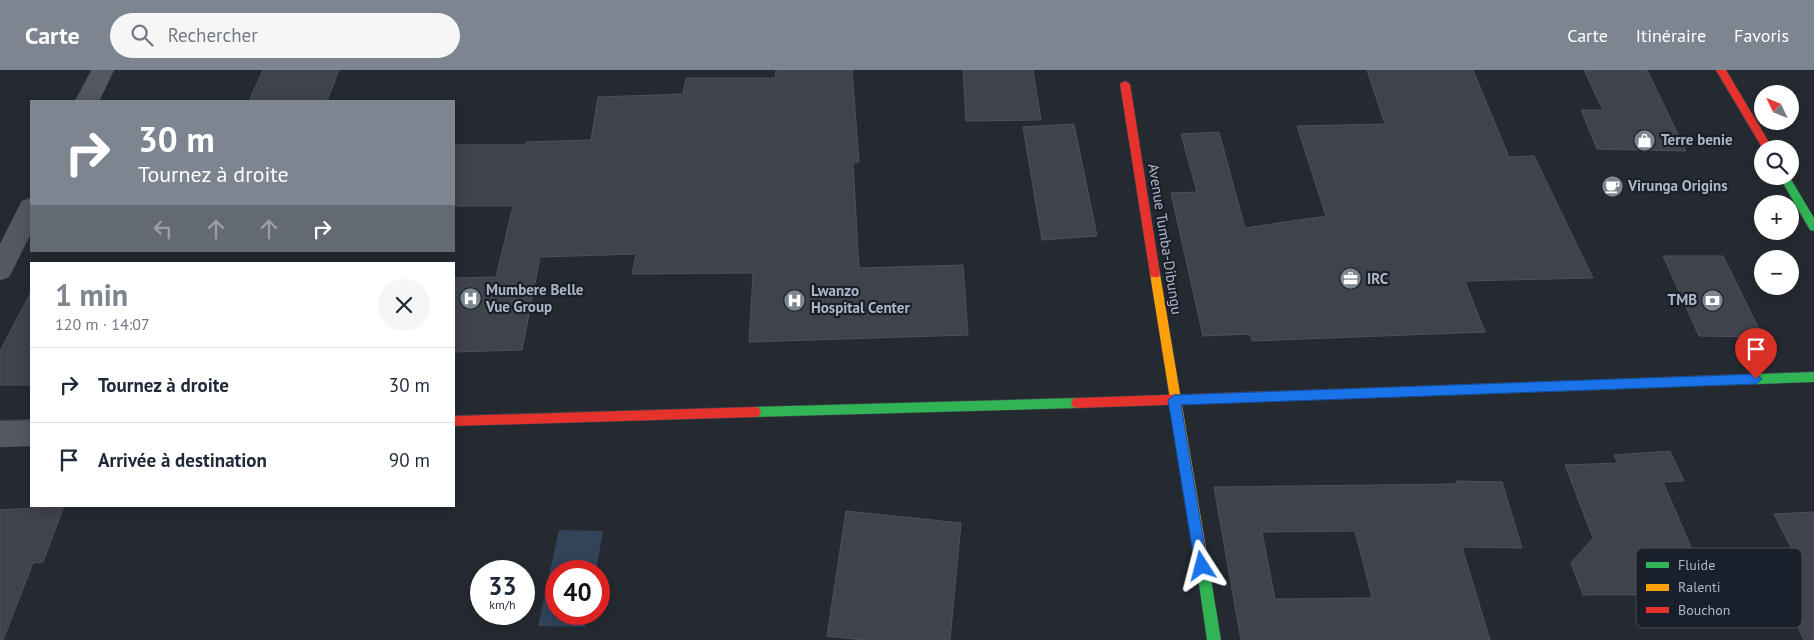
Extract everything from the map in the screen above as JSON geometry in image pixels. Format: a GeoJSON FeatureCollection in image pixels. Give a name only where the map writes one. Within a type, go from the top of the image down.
{"type":"FeatureCollection","features":[{"type":"Feature","properties":{"kind":"main road"},"geometry":{"type":"LineString","coordinates":[[1721,70],[1763,140]]}},
{"type":"Feature","properties":{"kind":"main road","name":"Avenue Tumba-Dibungu"},"geometry":{"type":"LineString","coordinates":[[1125,84],[1174,400],[1214,640]]}},
{"type":"Feature","properties":{"kind":"main road"},"geometry":{"type":"LineString","coordinates":[[1789,185],[1814,227]]}},
{"type":"Feature","properties":{"kind":"main road"},"geometry":{"type":"LineString","coordinates":[[455,421],[1174,400],[1814,377]]}},
{"type":"Feature","properties":{"kind":"street"},"geometry":{"type":"LineString","coordinates":[[87,100],[103,70]]}},
{"type":"Feature","properties":{"kind":"street"},"geometry":{"type":"LineString","coordinates":[[0,269],[30,210]]}},
{"type":"Feature","properties":{"kind":"street"},"geometry":{"type":"LineString","coordinates":[[0,434],[30,433]]}},
{"type":"Feature","properties":{"kind":"water"},"geometry":{"type":"Polygon","coordinates":[[[559,530],[603,531],[598,560],[552,560],[559,530]]]}},
{"type":"Feature","properties":{"kind":"water"},"geometry":{"type":"Polygon","coordinates":[[[545,594],[545,625],[585,625],[585,627],[538,626],[545,594]]]}},
{"type":"Feature","properties":{"kind":"building"},"geometry":{"type":"Polygon","coordinates":[[[263,70],[339,70],[327,100],[249,100],[263,70]]]}},
{"type":"Feature","properties":{"kind":"building"},"geometry":{"type":"Polygon","coordinates":[[[776,70],[852,70],[859,162],[853,163],[859,268],[963,265],[968,335],[749,342],[753,273],[632,274],[636,254],[540,257],[522,350],[455,352],[455,278],[496,277],[513,206],[455,206],[455,145],[525,145],[526,142],[591,140],[598,97],[683,94],[686,78],[775,78],[776,70]]]}},
{"type":"Feature","properties":{"kind":"building"},"geometry":{"type":"Polygon","coordinates":[[[963,70],[1033,70],[1041,120],[966,121],[963,70]]]}},
{"type":"Feature","properties":{"kind":"building"},"geometry":{"type":"Polygon","coordinates":[[[1367,70],[1473,70],[1509,157],[1534,156],[1593,278],[1465,281],[1485,332],[1252,341],[1250,334],[1203,336],[1171,193],[1197,192],[1181,134],[1219,132],[1245,228],[1326,216],[1297,126],[1385,124],[1367,70]]]}},
{"type":"Feature","properties":{"kind":"building"},"geometry":{"type":"Polygon","coordinates":[[[1584,70],[1647,70],[1686,151],[1597,149],[1581,110],[1603,110],[1584,70]]]}},
{"type":"Feature","properties":{"kind":"building"},"geometry":{"type":"Polygon","coordinates":[[[1074,124],[1097,236],[1042,240],[1023,127],[1074,124]]]}},
{"type":"Feature","properties":{"kind":"building"},"geometry":{"type":"Polygon","coordinates":[[[1663,256],[1723,256],[1763,337],[1699,336],[1663,256]]]}},
{"type":"Feature","properties":{"kind":"building"},"geometry":{"type":"Polygon","coordinates":[[[30,294],[30,385],[0,385],[0,351],[30,294]]]}},
{"type":"Feature","properties":{"kind":"building"},"geometry":{"type":"Polygon","coordinates":[[[1670,451],[1684,481],[1663,482],[1691,548],[1636,548],[1636,595],[1583,595],[1571,563],[1593,538],[1565,465],[1618,463],[1614,455],[1670,451]]]}},
{"type":"Feature","properties":{"kind":"building"},"geometry":{"type":"Polygon","coordinates":[[[1456,481],[1502,482],[1522,548],[1462,547],[1490,640],[1241,640],[1214,487],[1457,484],[1456,481]],[[1355,531],[1262,532],[1275,599],[1372,598],[1355,531]]]}},
{"type":"Feature","properties":{"kind":"building"},"geometry":{"type":"Polygon","coordinates":[[[64,507],[43,562],[33,563],[3,640],[0,640],[0,510],[64,507]]]}},
{"type":"Feature","properties":{"kind":"building"},"geometry":{"type":"Polygon","coordinates":[[[846,511],[961,523],[950,640],[863,640],[827,636],[846,511]]]}},
{"type":"Feature","properties":{"kind":"building"},"geometry":{"type":"Polygon","coordinates":[[[1814,512],[1814,640],[1804,640],[1798,628],[1802,628],[1802,548],[1791,548],[1774,514],[1814,512]]]}},
{"type":"Feature","properties":{"kind":"traffic: fast"},"geometry":{"type":"LineString","coordinates":[[1789,185],[1814,227]]}},
{"type":"Feature","properties":{"kind":"traffic: fast"},"geometry":{"type":"LineString","coordinates":[[1398,392],[1814,377]]}},
{"type":"Feature","properties":{"kind":"traffic: fast"},"geometry":{"type":"LineString","coordinates":[[755,412],[1077,403]]}},
{"type":"Feature","properties":{"kind":"traffic: fast"},"geometry":{"type":"LineString","coordinates":[[1200,549],[1214,640]]}},
{"type":"Feature","properties":{"kind":"traffic: slow"},"geometry":{"type":"LineString","coordinates":[[1155,274],[1200,549]]}},
{"type":"Feature","properties":{"kind":"traffic: jam"},"geometry":{"type":"LineString","coordinates":[[1721,70],[1763,140]]}},
{"type":"Feature","properties":{"kind":"traffic: jam"},"geometry":{"type":"LineString","coordinates":[[1125,84],[1155,274]]}},
{"type":"Feature","properties":{"kind":"traffic: jam"},"geometry":{"type":"LineString","coordinates":[[1077,403],[1398,392]]}},
{"type":"Feature","properties":{"kind":"traffic: jam"},"geometry":{"type":"LineString","coordinates":[[455,421],[755,412]]}},
{"type":"Feature","properties":{"kind":"place","name":"Terre benie"},"geometry":{"type":"Point","coordinates":[1645,140]}},
{"type":"Feature","properties":{"kind":"place","name":"Virunga Origins"},"geometry":{"type":"Point","coordinates":[1612,186]}},
{"type":"Feature","properties":{"kind":"place","name":"IRC"},"geometry":{"type":"Point","coordinates":[1351,279]}},
{"type":"Feature","properties":{"kind":"place","name":"Mumbere Belle Vue Group"},"geometry":{"type":"Point","coordinates":[470,299]}},
{"type":"Feature","properties":{"kind":"place","name":"Lwanzo Hospital Center"},"geometry":{"type":"Point","coordinates":[795,300]}},
{"type":"Feature","properties":{"kind":"place","name":"TMB"},"geometry":{"type":"Point","coordinates":[1713,300]}},
{"type":"Feature","properties":{"kind":"route"},"geometry":{"type":"LineString","coordinates":[[1202,566],[1174,400],[1756,379]]}}]}
